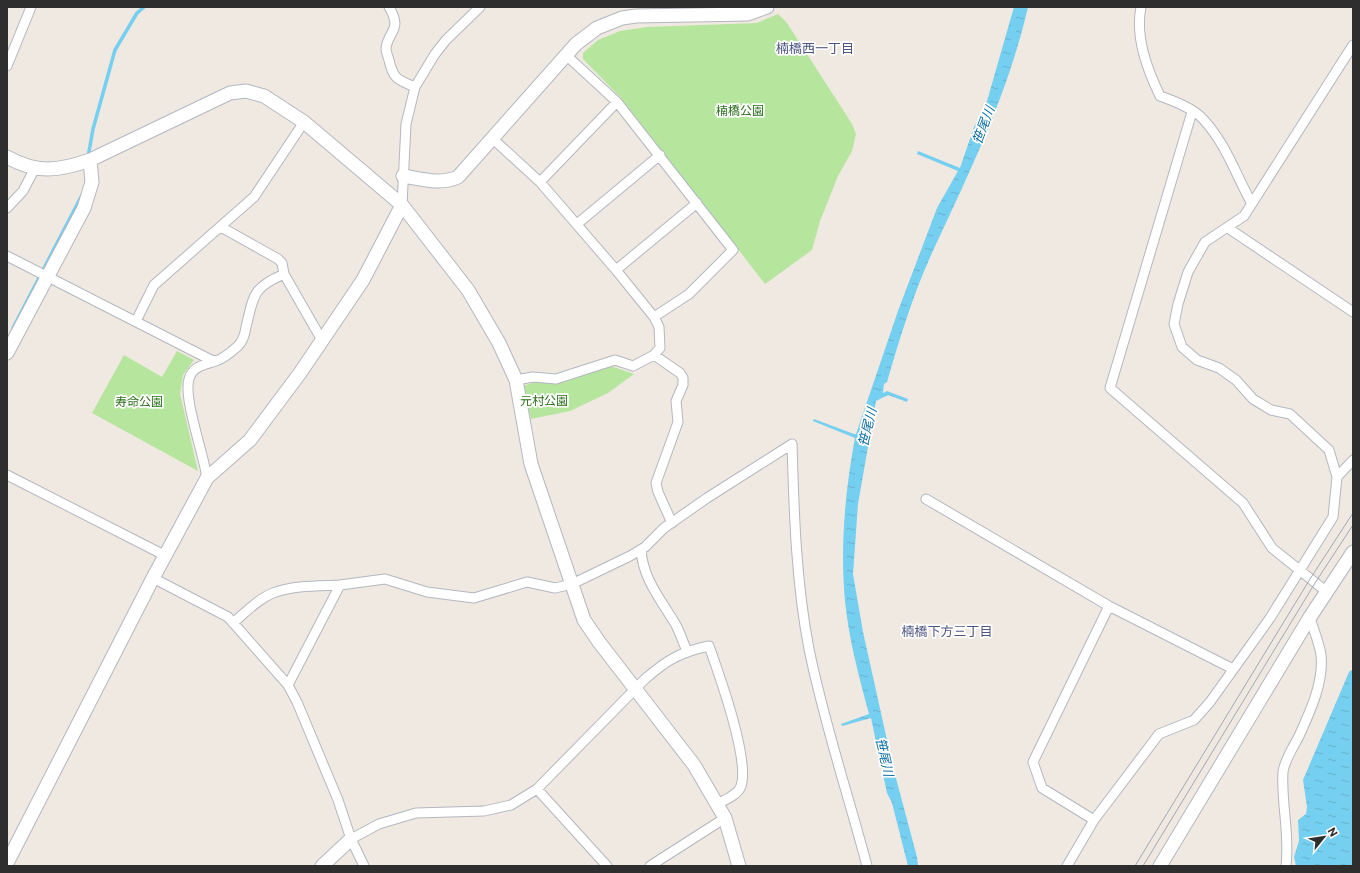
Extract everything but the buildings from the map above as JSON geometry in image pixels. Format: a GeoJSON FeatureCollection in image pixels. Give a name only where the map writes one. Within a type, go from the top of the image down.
{"type":"FeatureCollection","features":[{"type":"Feature","properties":{"kind":"street"},"geometry":{"type":"LineString","coordinates":[[7,66],[31,7]]}},
{"type":"Feature","properties":{"kind":"street"},"geometry":{"type":"LineString","coordinates":[[389,7],[394,19],[395,28],[386,48],[392,72],[397,80],[415,87]]}},
{"type":"Feature","properties":{"kind":"street"},"geometry":{"type":"LineString","coordinates":[[7,863],[153,578],[207,478],[250,440],[323,342],[363,280],[402,206],[406,124],[415,87],[435,54],[446,40],[480,7]]}},
{"type":"Feature","properties":{"kind":"street"},"geometry":{"type":"LineString","coordinates":[[404,176],[448,182],[458,177],[576,44],[597,28],[622,18],[636,16],[748,14],[766,7]]}},
{"type":"Feature","properties":{"kind":"street"},"geometry":{"type":"LineString","coordinates":[[1141,7],[1139,16],[1142,44],[1147,67],[1160,96],[1178,103],[1203,118],[1230,156],[1236,174],[1251,202]]}},
{"type":"Feature","properties":{"kind":"street"},"geometry":{"type":"LineString","coordinates":[[1066,866],[1094,820],[1159,734],[1194,720],[1270,618],[1333,517],[1337,477],[1329,450],[1290,414],[1271,410],[1253,399],[1236,380],[1219,368],[1197,360],[1182,347],[1174,324],[1178,304],[1188,272],[1205,242],[1244,216],[1251,202],[1353,45]]}},
{"type":"Feature","properties":{"kind":"street"},"geometry":{"type":"LineString","coordinates":[[566,55],[617,102],[733,250],[689,294],[654,317]]}},
{"type":"Feature","properties":{"kind":"street"},"geometry":{"type":"LineString","coordinates":[[7,157],[39,170],[68,168],[90,160],[230,93],[246,91],[264,96],[304,122],[402,206],[468,290],[499,343],[516,380],[531,464],[584,620],[598,642],[694,765],[725,818],[738,866]]}},
{"type":"Feature","properties":{"kind":"street"},"geometry":{"type":"LineString","coordinates":[[540,182],[617,102]]}},
{"type":"Feature","properties":{"kind":"street"},"geometry":{"type":"LineString","coordinates":[[1192,112],[1164,213],[1110,388],[1199,463],[1242,503],[1272,548],[1326,592]]}},
{"type":"Feature","properties":{"kind":"street"},"geometry":{"type":"LineString","coordinates":[[136,321],[154,285],[254,197],[304,122]]}},
{"type":"Feature","properties":{"kind":"street"},"geometry":{"type":"LineString","coordinates":[[493,139],[540,182],[577,224],[654,317],[659,327],[661,336],[660,348],[654,355],[633,366],[614,360],[556,379],[533,377],[516,380]]}},
{"type":"Feature","properties":{"kind":"street"},"geometry":{"type":"LineString","coordinates":[[577,224],[660,155]]}},
{"type":"Feature","properties":{"kind":"street"},"geometry":{"type":"LineString","coordinates":[[7,353],[43,274],[84,208],[92,182],[90,160]]}},
{"type":"Feature","properties":{"kind":"street"},"geometry":{"type":"LineString","coordinates":[[7,208],[23,192],[35,168]]}},
{"type":"Feature","properties":{"kind":"street"},"geometry":{"type":"LineString","coordinates":[[616,270],[697,203]]}},
{"type":"Feature","properties":{"kind":"street"},"geometry":{"type":"LineString","coordinates":[[221,227],[278,259],[282,263],[284,274],[323,342]]}},
{"type":"Feature","properties":{"kind":"street"},"geometry":{"type":"LineString","coordinates":[[1228,228],[1353,312]]}},
{"type":"Feature","properties":{"kind":"street"},"geometry":{"type":"LineString","coordinates":[[7,256],[213,361]]}},
{"type":"Feature","properties":{"kind":"street"},"geometry":{"type":"LineString","coordinates":[[207,478],[187,389],[189,378],[194,370],[200,366],[228,354],[239,345],[244,336],[254,296],[259,288],[268,281],[284,274]]}},
{"type":"Feature","properties":{"kind":"street"},"geometry":{"type":"LineString","coordinates":[[654,355],[680,373],[683,378],[683,385],[676,401],[678,422],[656,482],[658,492],[672,523]]}},
{"type":"Feature","properties":{"kind":"street"},"geometry":{"type":"LineString","coordinates":[[234,623],[260,601],[272,594],[288,589],[385,579],[427,592],[474,598],[527,582],[555,588],[572,584],[641,550],[672,523],[792,444],[797,556],[809,648],[824,714],[867,866]]}},
{"type":"Feature","properties":{"kind":"street"},"geometry":{"type":"LineString","coordinates":[[1337,477],[1353,460]]}},
{"type":"Feature","properties":{"kind":"street"},"geometry":{"type":"LineString","coordinates":[[7,475],[166,556]]}},
{"type":"Feature","properties":{"kind":"street"},"geometry":{"type":"LineString","coordinates":[[926,499],[1109,606],[1232,669]]}},
{"type":"Feature","properties":{"kind":"street"},"geometry":{"type":"LineString","coordinates":[[641,550],[642,564],[647,577],[676,626],[687,651]]}},
{"type":"Feature","properties":{"kind":"street"},"geometry":{"type":"LineString","coordinates":[[1160,866],[1310,616],[1353,552]]}},
{"type":"Feature","properties":{"kind":"street"},"geometry":{"type":"LineString","coordinates":[[153,578],[228,617],[288,685],[297,702],[338,800],[351,838],[364,866]]}},
{"type":"Feature","properties":{"kind":"street"},"geometry":{"type":"LineString","coordinates":[[288,685],[340,584]]}},
{"type":"Feature","properties":{"kind":"street"},"geometry":{"type":"LineString","coordinates":[[1094,820],[1042,788],[1033,762],[1109,606]]}},
{"type":"Feature","properties":{"kind":"street"},"geometry":{"type":"LineString","coordinates":[[1286,866],[1287,829],[1283,794],[1283,770],[1303,726],[1319,684],[1321,655],[1310,616]]}},
{"type":"Feature","properties":{"kind":"street"},"geometry":{"type":"LineString","coordinates":[[322,866],[351,838],[379,824],[416,813],[484,811],[511,805],[537,789],[663,663],[687,651],[709,646],[734,722],[743,769],[741,787],[736,793],[717,804]]}},
{"type":"Feature","properties":{"kind":"street"},"geometry":{"type":"LineString","coordinates":[[537,789],[607,866]]}},
{"type":"Feature","properties":{"kind":"street"},"geometry":{"type":"LineString","coordinates":[[650,866],[725,818]]}},
{"type":"Feature","properties":{"kind":"green space","name":"楠橋公園"},"geometry":{"type":"Polygon","coordinates":[[[778,14],[787,23],[852,124],[856,134],[852,151],[838,176],[820,221],[812,250],[765,284],[621,98],[583,59],[583,53],[598,40],[620,31],[647,27],[757,23],[778,14]]]}},
{"type":"Feature","properties":{"kind":"green space","name":"寿命公園"},"geometry":{"type":"Polygon","coordinates":[[[177,351],[194,360],[183,375],[180,394],[198,471],[92,413],[124,355],[162,377],[177,351]]]}},
{"type":"Feature","properties":{"kind":"green space","name":"元村公園"},"geometry":{"type":"Polygon","coordinates":[[[611,366],[634,374],[608,393],[570,411],[531,419],[523,386],[535,382],[557,384],[611,366]]]}},
{"type":"Feature","properties":{"kind":"water","name":"笹尾川"},"geometry":{"type":"Polygon","coordinates":[[[1014,7],[1028,7],[1010,71],[986,133],[919,284],[887,382],[884,384],[883,393],[887,391],[908,399],[907,402],[888,395],[876,401],[858,504],[853,574],[863,632],[893,767],[917,857],[918,866],[908,866],[892,803],[887,793],[871,718],[842,726],[841,724],[869,714],[852,644],[845,601],[843,561],[844,520],[855,438],[813,421],[814,419],[856,434],[898,311],[937,208],[958,171],[917,154],[918,151],[960,168],[974,127],[987,101],[1014,7]]]}},
{"type":"Feature","properties":{"kind":"water"},"geometry":{"type":"Polygon","coordinates":[[[1353,669],[1353,866],[1296,866],[1294,857],[1299,841],[1298,820],[1306,814],[1307,807],[1303,780],[1349,672],[1353,669]]]}},
{"type":"Feature","properties":{"kind":"waterway"},"geometry":{"type":"LineString","coordinates":[[88,157],[93,129],[115,50],[137,13],[144,7]]}},
{"type":"Feature","properties":{"kind":"waterway"},"geometry":{"type":"LineString","coordinates":[[13,328],[82,195]]}},
{"type":"Feature","properties":{"kind":"tram line"},"geometry":{"type":"LineString","coordinates":[[1135,866],[1310,579],[1353,513]]}},
{"type":"Feature","properties":{"kind":"tram line"},"geometry":{"type":"LineString","coordinates":[[1143,866],[1315,583],[1353,525]]}},
{"type":"Feature","properties":{"kind":"district","name":"楠橋西一丁目"},"geometry":{"type":"Point","coordinates":[815,48]}},
{"type":"Feature","properties":{"kind":"district","name":"楠橋下方三丁目"},"geometry":{"type":"Point","coordinates":[947,631]}}]}
